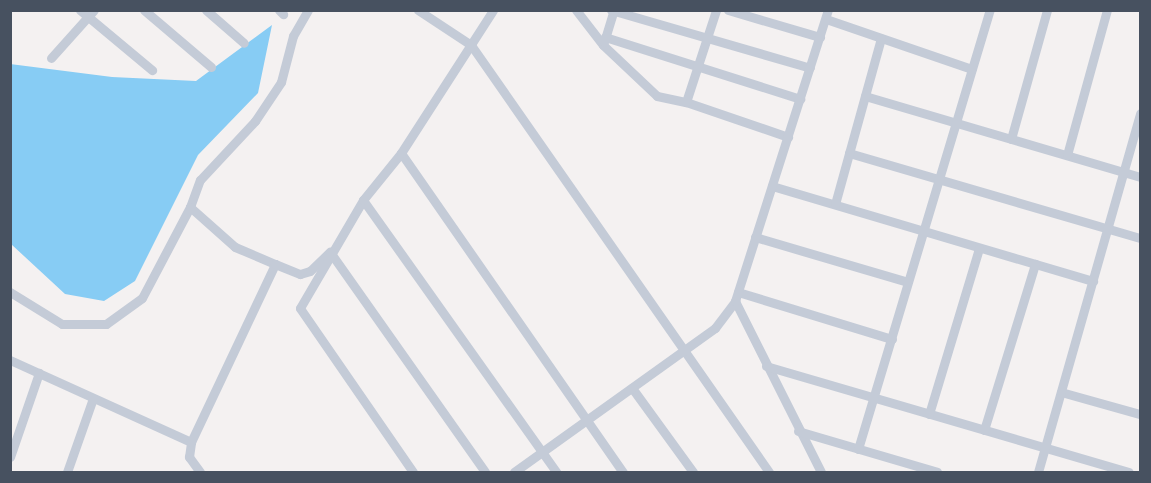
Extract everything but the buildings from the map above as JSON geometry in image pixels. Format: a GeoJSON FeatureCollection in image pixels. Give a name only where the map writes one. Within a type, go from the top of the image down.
{"type":"FeatureCollection","features":[{"type":"Feature","properties":{"kind":"street"},"geometry":{"type":"LineString","coordinates":[[144,10],[211,67]]}},
{"type":"Feature","properties":{"kind":"street"},"geometry":{"type":"LineString","coordinates":[[206,10],[244,43]]}},
{"type":"Feature","properties":{"kind":"street"},"geometry":{"type":"LineString","coordinates":[[10,292],[62,324],[106,324],[142,298],[190,207],[200,180],[255,120],[281,82],[293,36],[308,10]]}},
{"type":"Feature","properties":{"kind":"street"},"geometry":{"type":"LineString","coordinates":[[418,10],[471,45],[769,472]]}},
{"type":"Feature","properties":{"kind":"street"},"geometry":{"type":"LineString","coordinates":[[412,472],[300,308],[330,252],[363,200],[400,153],[493,10]]}},
{"type":"Feature","properties":{"kind":"street"},"geometry":{"type":"LineString","coordinates":[[576,10],[657,96],[686,102],[788,137]]}},
{"type":"Feature","properties":{"kind":"street"},"geometry":{"type":"LineString","coordinates":[[686,102],[716,10]]}},
{"type":"Feature","properties":{"kind":"street"},"geometry":{"type":"LineString","coordinates":[[728,10],[820,37]]}},
{"type":"Feature","properties":{"kind":"street"},"geometry":{"type":"LineString","coordinates":[[1011,139],[1047,10]]}},
{"type":"Feature","properties":{"kind":"street"},"geometry":{"type":"LineString","coordinates":[[1066,155],[1107,10]]}},
{"type":"Feature","properties":{"kind":"street"},"geometry":{"type":"LineString","coordinates":[[604,41],[613,11],[810,68]]}},
{"type":"Feature","properties":{"kind":"street"},"geometry":{"type":"LineString","coordinates":[[858,449],[988,11]]}},
{"type":"Feature","properties":{"kind":"street"},"geometry":{"type":"LineString","coordinates":[[51,58],[87,13],[152,70]]}},
{"type":"Feature","properties":{"kind":"street"},"geometry":{"type":"LineString","coordinates":[[514,472],[715,328],[736,296],[827,15],[881,38],[972,69]]}},
{"type":"Feature","properties":{"kind":"street"},"geometry":{"type":"LineString","coordinates":[[835,204],[881,38]]}},
{"type":"Feature","properties":{"kind":"street"},"geometry":{"type":"LineString","coordinates":[[604,41],[698,66],[800,99]]}},
{"type":"Feature","properties":{"kind":"street"},"geometry":{"type":"LineString","coordinates":[[865,96],[1140,177]]}},
{"type":"Feature","properties":{"kind":"street"},"geometry":{"type":"LineString","coordinates":[[1038,472],[1140,115]]}},
{"type":"Feature","properties":{"kind":"street"},"geometry":{"type":"LineString","coordinates":[[400,153],[623,472]]}},
{"type":"Feature","properties":{"kind":"street"},"geometry":{"type":"LineString","coordinates":[[849,153],[1140,238]]}},
{"type":"Feature","properties":{"kind":"street"},"geometry":{"type":"LineString","coordinates":[[772,186],[1093,281]]}},
{"type":"Feature","properties":{"kind":"street"},"geometry":{"type":"LineString","coordinates":[[363,200],[556,472]]}},
{"type":"Feature","properties":{"kind":"street"},"geometry":{"type":"LineString","coordinates":[[190,207],[235,247],[300,274],[310,271],[330,252]]}},
{"type":"Feature","properties":{"kind":"street"},"geometry":{"type":"LineString","coordinates":[[755,237],[908,282]]}},
{"type":"Feature","properties":{"kind":"street"},"geometry":{"type":"LineString","coordinates":[[929,414],[979,248]]}},
{"type":"Feature","properties":{"kind":"street"},"geometry":{"type":"LineString","coordinates":[[330,252],[485,472]]}},
{"type":"Feature","properties":{"kind":"street"},"geometry":{"type":"LineString","coordinates":[[200,472],[189,457],[191,442],[275,264]]}},
{"type":"Feature","properties":{"kind":"street"},"geometry":{"type":"LineString","coordinates":[[984,430],[1035,264]]}},
{"type":"Feature","properties":{"kind":"street"},"geometry":{"type":"LineString","coordinates":[[736,296],[891,339]]}},
{"type":"Feature","properties":{"kind":"street"},"geometry":{"type":"LineString","coordinates":[[736,296],[766,366],[821,472]]}},
{"type":"Feature","properties":{"kind":"street"},"geometry":{"type":"LineString","coordinates":[[10,360],[191,442]]}},
{"type":"Feature","properties":{"kind":"street"},"geometry":{"type":"LineString","coordinates":[[766,366],[1129,472]]}},
{"type":"Feature","properties":{"kind":"street"},"geometry":{"type":"LineString","coordinates":[[10,457],[39,373]]}},
{"type":"Feature","properties":{"kind":"street"},"geometry":{"type":"LineString","coordinates":[[632,388],[693,472]]}},
{"type":"Feature","properties":{"kind":"street"},"geometry":{"type":"LineString","coordinates":[[1061,392],[1140,414]]}},
{"type":"Feature","properties":{"kind":"street"},"geometry":{"type":"LineString","coordinates":[[67,472],[93,398]]}},
{"type":"Feature","properties":{"kind":"street"},"geometry":{"type":"LineString","coordinates":[[798,430],[937,472]]}},
{"type":"Feature","properties":{"kind":"water"},"geometry":{"type":"Polygon","coordinates":[[[272,25],[258,93],[198,155],[135,281],[104,301],[65,294],[11,244],[10,64],[112,77],[196,81],[272,25]]]}}]}
